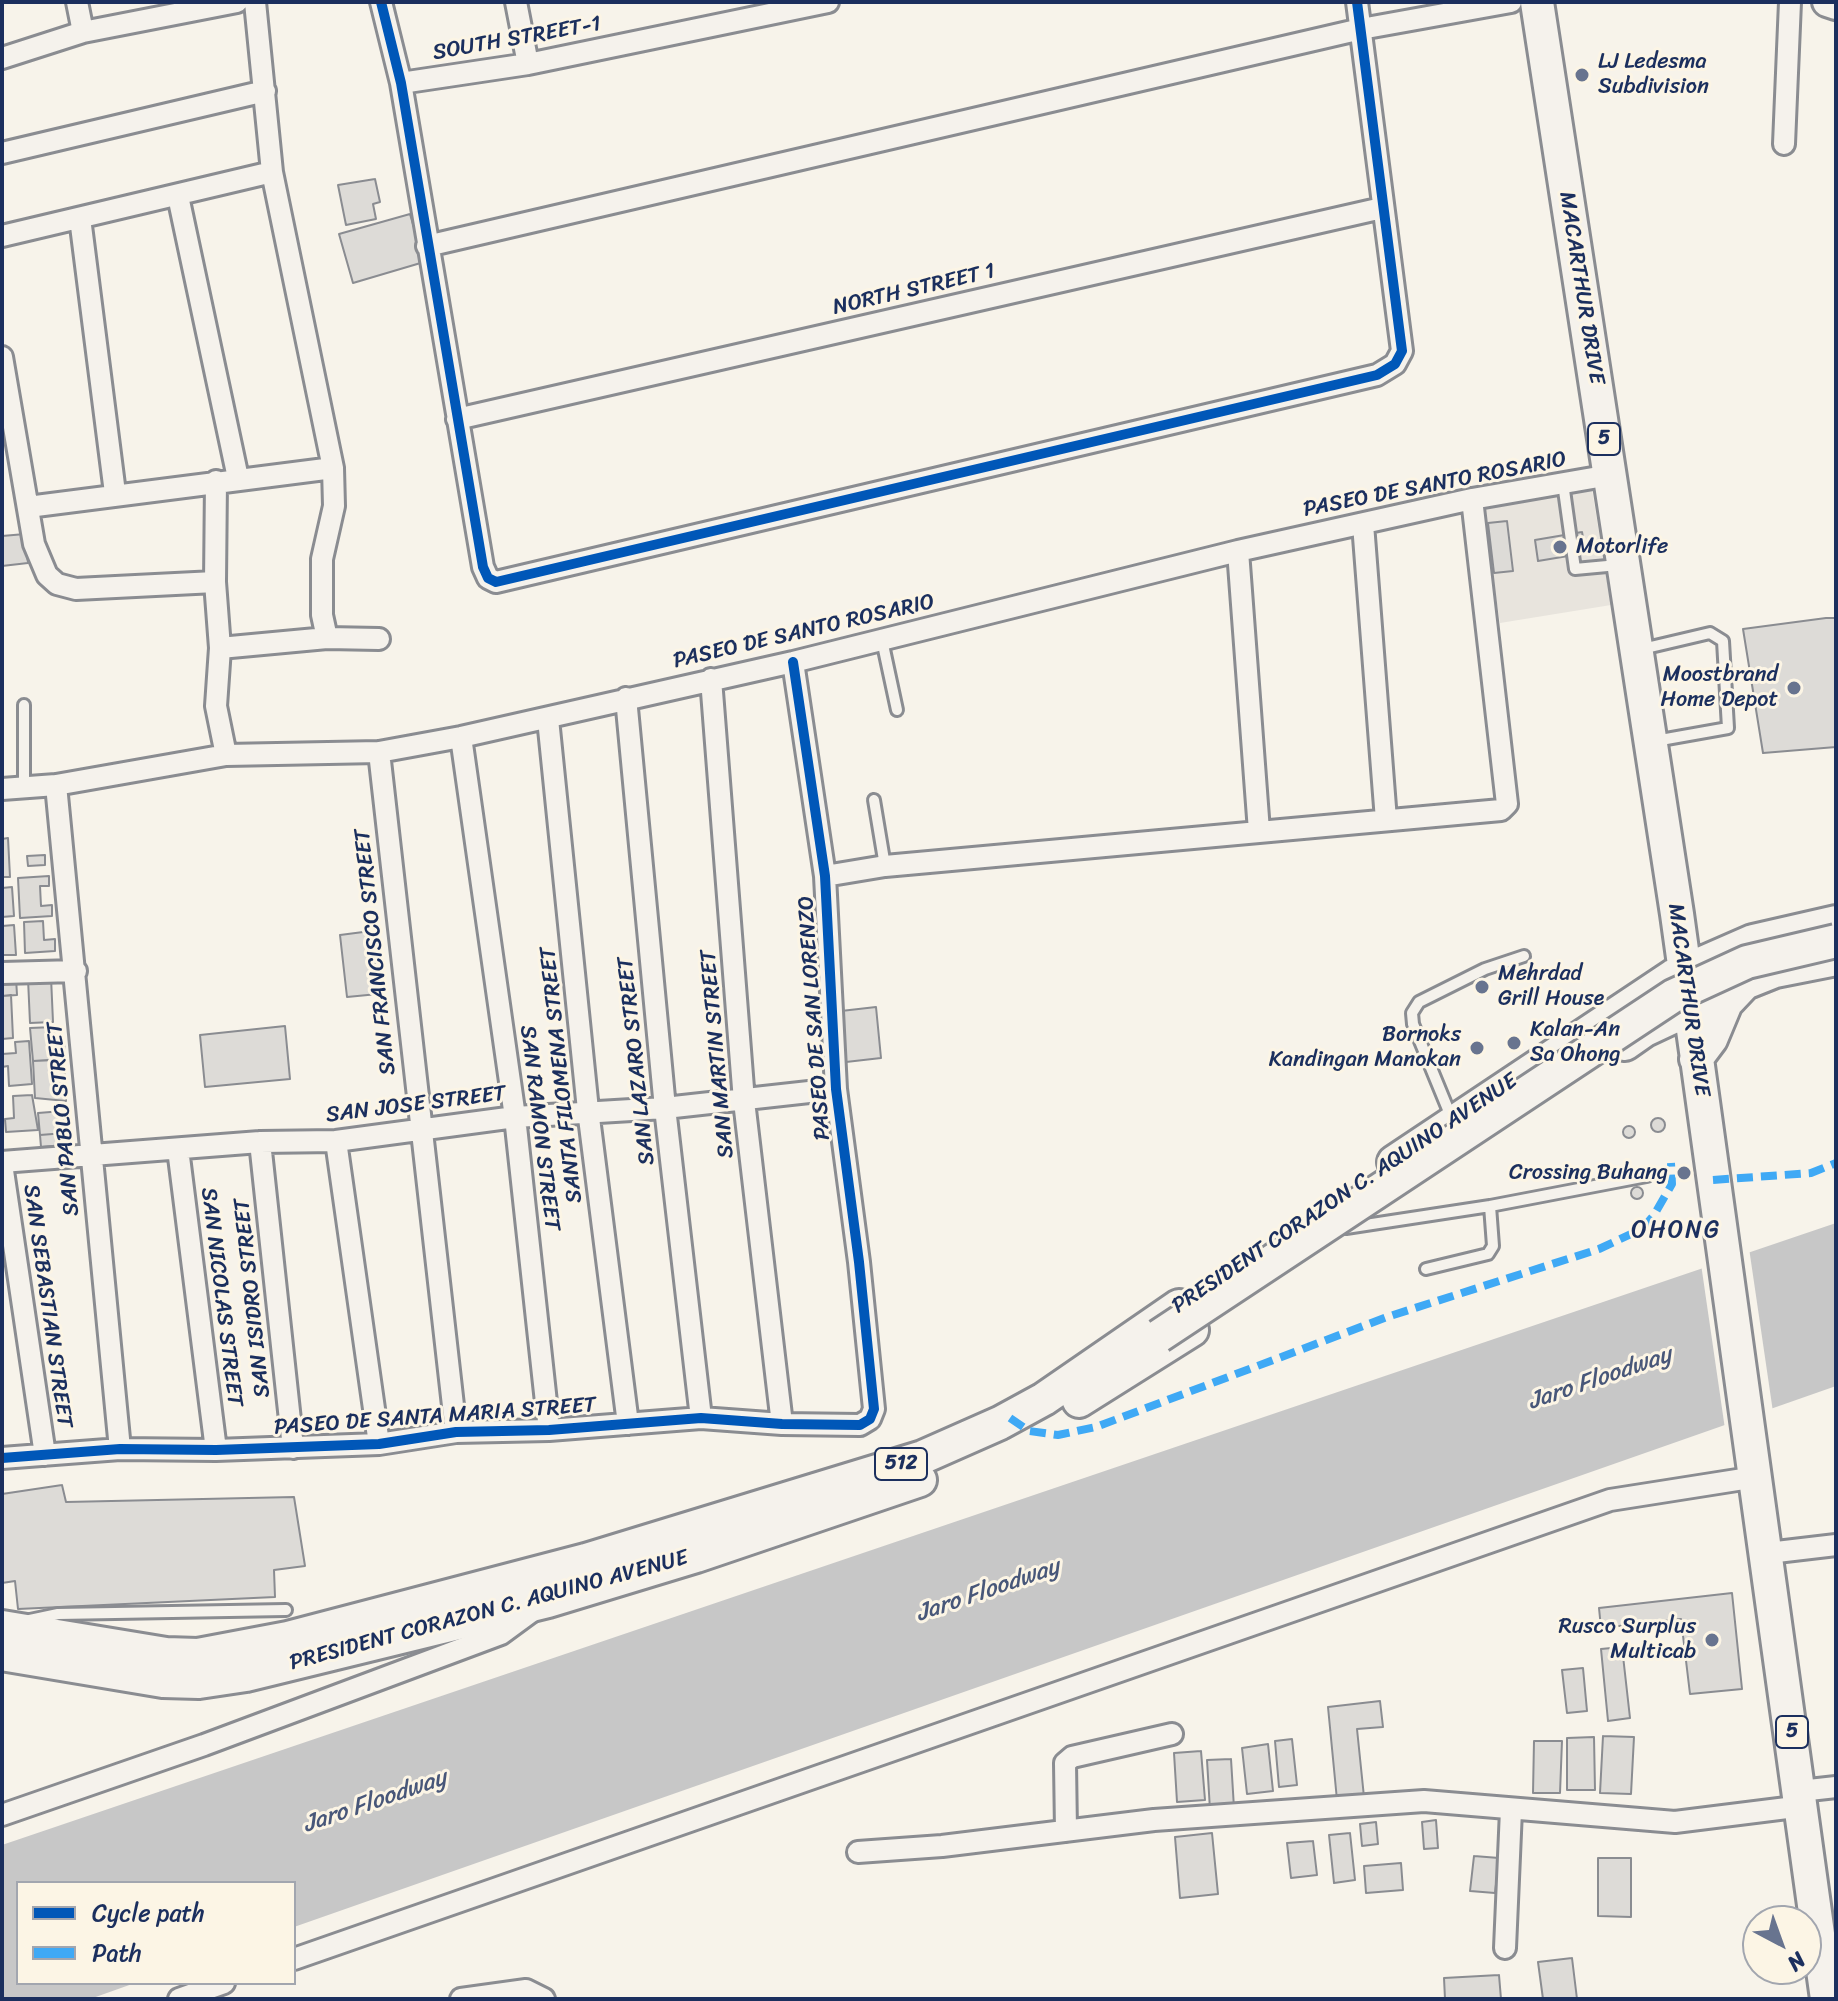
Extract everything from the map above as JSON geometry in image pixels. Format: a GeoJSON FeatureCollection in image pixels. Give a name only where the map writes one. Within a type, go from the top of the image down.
{"type":"FeatureCollection","features":[{"type":"Feature","properties":{"kind":"main road","name":"MACARTHUR DRIVE"},"geometry":{"type":"LineString","coordinates":[[1537,2],[1677,914],[1830,1993]]}},
{"type":"Feature","properties":{"kind":"main road"},"geometry":{"type":"LineString","coordinates":[[1632,1001],[1656,969],[1677,914],[1721,939],[1753,941]]}},
{"type":"Feature","properties":{"kind":"main road","name":"PRESIDENT CORAZON C. AQUINO AVENUE"},"geometry":{"type":"LineString","coordinates":[[6,1633],[163,1681],[199,1682],[246,1675],[330,1640],[401,1620],[589,1573],[696,1556],[932,1476],[1029,1431],[1123,1359],[1453,1121],[1632,1001],[1684,970],[1753,941],[1836,922]]}},
{"type":"Feature","properties":{"kind":"main road","name":"PRESIDENT CORAZON C. AQUINO AVENUE"},"geometry":{"type":"LineString","coordinates":[[1123,1359],[1673,996],[1747,962],[1836,941]]}},
{"type":"Feature","properties":{"kind":"main road","name":"PRESIDENT CORAZON C. AQUINO AVENUE"},"geometry":{"type":"LineString","coordinates":[[1123,1359],[1346,1228],[1645,1030],[1775,971],[1836,959]]}},
{"type":"Feature","properties":{"kind":"main road"},"geometry":{"type":"LineString","coordinates":[[1618,1049],[1640,1039],[1658,1041],[1675,1048],[1697,1065],[1726,1003],[1745,983]]}},
{"type":"Feature","properties":{"kind":"main road","name":"PRESIDENT CORAZON C. AQUINO AVENUE"},"geometry":{"type":"LineString","coordinates":[[401,1620],[548,1601],[589,1573]]}},
{"type":"Feature","properties":{"kind":"street"},"geometry":{"type":"LineString","coordinates":[[77,2],[83,32]]}},
{"type":"Feature","properties":{"kind":"street"},"geometry":{"type":"LineString","coordinates":[[2,58],[83,32],[237,2]]}},
{"type":"Feature","properties":{"kind":"street"},"geometry":{"type":"LineString","coordinates":[[255,2],[272,172],[333,468],[334,506],[322,559],[322,615],[327,638]]}},
{"type":"Feature","properties":{"kind":"street"},"geometry":{"type":"LineString","coordinates":[[381,2],[401,83],[483,567],[488,578],[496,582],[1377,375],[1395,364],[1402,351],[1357,2]]}},
{"type":"Feature","properties":{"kind":"street"},"geometry":{"type":"LineString","coordinates":[[516,2],[528,64]]}},
{"type":"Feature","properties":{"kind":"street","name":"SOUTH STREET-1"},"geometry":{"type":"LineString","coordinates":[[401,83],[528,64],[828,2]]}},
{"type":"Feature","properties":{"kind":"street"},"geometry":{"type":"LineString","coordinates":[[427,246],[1361,29],[1511,2]]}},
{"type":"Feature","properties":{"kind":"street"},"geometry":{"type":"LineString","coordinates":[[1784,144],[1790,2]]}},
{"type":"Feature","properties":{"kind":"street"},"geometry":{"type":"LineString","coordinates":[[1827,2],[1836,5]]}},
{"type":"Feature","properties":{"kind":"street"},"geometry":{"type":"LineString","coordinates":[[2,153],[265,91]]}},
{"type":"Feature","properties":{"kind":"street"},"geometry":{"type":"LineString","coordinates":[[2,236],[272,172]]}},
{"type":"Feature","properties":{"kind":"street"},"geometry":{"type":"LineString","coordinates":[[178,196],[238,478]]}},
{"type":"Feature","properties":{"kind":"street","name":"NORTH STREET 1"},"geometry":{"type":"LineString","coordinates":[[457,419],[1382,208]]}},
{"type":"Feature","properties":{"kind":"street"},"geometry":{"type":"LineString","coordinates":[[80,218],[115,493]]}},
{"type":"Feature","properties":{"kind":"street"},"geometry":{"type":"LineString","coordinates":[[2,357],[34,544],[47,575],[57,584],[76,589],[215,582]]}},
{"type":"Feature","properties":{"kind":"street"},"geometry":{"type":"LineString","coordinates":[[28,507],[115,493],[333,468]]}},
{"type":"Feature","properties":{"kind":"street","name":"PASEO DE SANTO ROSARIO"},"geometry":{"type":"LineString","coordinates":[[2,789],[56,785],[226,755],[379,752],[461,737],[793,662],[1238,551],[1472,499],[1610,475]]}},
{"type":"Feature","properties":{"kind":"street"},"geometry":{"type":"LineString","coordinates":[[216,481],[215,582],[220,648],[216,706],[226,755]]}},
{"type":"Feature","properties":{"kind":"street"},"geometry":{"type":"LineString","coordinates":[[825,876],[885,866],[1493,812],[1507,804],[1472,499]]}},
{"type":"Feature","properties":{"kind":"street"},"geometry":{"type":"LineString","coordinates":[[1363,524],[1386,820]]}},
{"type":"Feature","properties":{"kind":"street"},"geometry":{"type":"LineString","coordinates":[[1238,551],[1259,831]]}},
{"type":"Feature","properties":{"kind":"street"},"geometry":{"type":"LineString","coordinates":[[220,648],[327,638],[379,639]]}},
{"type":"Feature","properties":{"kind":"street","name":"PASEO DE SAN LORENZO"},"geometry":{"type":"LineString","coordinates":[[793,662],[825,876],[836,1089],[874,1409],[870,1419]]}},
{"type":"Feature","properties":{"kind":"street","name":"SAN MARTIN STREET"},"geometry":{"type":"LineString","coordinates":[[711,679],[744,1101],[782,1424]]}},
{"type":"Feature","properties":{"kind":"street","name":"SAN LAZARO STREET"},"geometry":{"type":"LineString","coordinates":[[626,698],[665,1108],[701,1418]]}},
{"type":"Feature","properties":{"kind":"street","name":"SANTA FILOMENA STREET"},"geometry":{"type":"LineString","coordinates":[[548,719],[588,1110],[628,1424]]}},
{"type":"Feature","properties":{"kind":"street","name":"SAN RAMON STREET"},"geometry":{"type":"LineString","coordinates":[[461,737],[515,1117],[549,1430]]}},
{"type":"Feature","properties":{"kind":"street","name":"SAN FRANCISCO STREET"},"geometry":{"type":"LineString","coordinates":[[379,752],[419,1128],[456,1432]]}},
{"type":"Feature","properties":{"kind":"street","name":"SAN PABLO STREET"},"geometry":{"type":"LineString","coordinates":[[56,785],[120,1449]]}},
{"type":"Feature","properties":{"kind":"street"},"geometry":{"type":"LineString","coordinates":[[2,973],[76,971]]}},
{"type":"Feature","properties":{"kind":"street","name":"SAN JOSE STREET"},"geometry":{"type":"LineString","coordinates":[[2,1163],[260,1142],[336,1141],[515,1117],[588,1110],[665,1108],[836,1089]]}},
{"type":"Feature","properties":{"kind":"street"},"geometry":{"type":"LineString","coordinates":[[336,1141],[379,1444]]}},
{"type":"Feature","properties":{"kind":"street","name":"SAN ISIDRO STREET"},"geometry":{"type":"LineString","coordinates":[[260,1142],[293,1448]]}},
{"type":"Feature","properties":{"kind":"street","name":"SAN NICOLAS STREET"},"geometry":{"type":"LineString","coordinates":[[178,1149],[216,1450]]}},
{"type":"Feature","properties":{"kind":"street","name":"SAN SEBASTIAN STREET"},"geometry":{"type":"LineString","coordinates":[[2,1163],[45,1455]]}},
{"type":"Feature","properties":{"kind":"street","name":"PASEO DE SANTA MARIA STREET"},"geometry":{"type":"LineString","coordinates":[[2,1458],[120,1449],[216,1450],[379,1444],[456,1432],[549,1430],[701,1418],[782,1424],[860,1425],[870,1419]]}},
{"type":"Feature","properties":{"kind":"street"},"geometry":{"type":"LineString","coordinates":[[296,1958],[1610,1500],[1755,1472]]}},
{"type":"Feature","properties":{"kind":"street"},"geometry":{"type":"LineString","coordinates":[[1768,1553],[1836,1545]]}},
{"type":"Feature","properties":{"kind":"street"},"geometry":{"type":"LineString","coordinates":[[2,1815],[204,1745],[501,1634],[548,1601]]}},
{"type":"Feature","properties":{"kind":"street"},"geometry":{"type":"LineString","coordinates":[[1066,1831],[1065,1763],[1072,1757],[1172,1734]]}},
{"type":"Feature","properties":{"kind":"street"},"geometry":{"type":"LineString","coordinates":[[858,1852],[1154,1820],[1424,1801],[1675,1822],[1801,1798],[1836,1787]]}},
{"type":"Feature","properties":{"kind":"street"},"geometry":{"type":"LineString","coordinates":[[1505,1948],[1511,1810]]}},
{"type":"Feature","properties":{"kind":"street"},"geometry":{"type":"LineString","coordinates":[[179,1999],[218,1985]]}},
{"type":"Feature","properties":{"kind":"street"},"geometry":{"type":"LineString","coordinates":[[461,1999],[526,1990],[544,1999]]}},
{"type":"Feature","properties":{"kind":"lane"},"geometry":{"type":"LineString","coordinates":[[1563,483],[1575,569],[1623,564]]}},
{"type":"Feature","properties":{"kind":"lane"},"geometry":{"type":"LineString","coordinates":[[1636,650],[1710,633],[1723,641],[1728,728],[1650,742]]}},
{"type":"Feature","properties":{"kind":"lane"},"geometry":{"type":"LineString","coordinates":[[882,640],[897,710]]}},
{"type":"Feature","properties":{"kind":"lane"},"geometry":{"type":"LineString","coordinates":[[24,705],[24,788]]}},
{"type":"Feature","properties":{"kind":"lane"},"geometry":{"type":"LineString","coordinates":[[874,800],[885,866]]}},
{"type":"Feature","properties":{"kind":"lane"},"geometry":{"type":"LineString","coordinates":[[1453,1121],[1413,1024],[1412,1013],[1419,1002],[1485,969],[1524,956]]}},
{"type":"Feature","properties":{"kind":"lane"},"geometry":{"type":"LineString","coordinates":[[1346,1228],[1490,1206],[1647,1176]]}},
{"type":"Feature","properties":{"kind":"lane"},"geometry":{"type":"LineString","coordinates":[[1426,1269],[1488,1254],[1493,1246],[1490,1206]]}},
{"type":"Feature","properties":{"kind":"lane"},"geometry":{"type":"LineString","coordinates":[[6,1633],[29,1618],[58,1614],[286,1610]]}},
{"type":"Feature","properties":{"kind":"shaded area"},"geometry":{"type":"Polygon","coordinates":[[[1592,490],[1611,605],[1500,623],[1482,508],[1592,490]]]}},
{"type":"Feature","properties":{"kind":"water","name":"Jaro Floodway"},"geometry":{"type":"Polygon","coordinates":[[[1836,1223],[1836,1386],[296,1926],[296,1881],[16,1881],[16,1985],[129,1985],[90,1999],[2,1999],[2,1845],[1836,1223]]]}},
{"type":"Feature","properties":{"kind":"pier"},"geometry":{"type":"Polygon","coordinates":[[[1749,1248],[1773,1412],[1725,1429],[1701,1264],[1749,1248]]]}},
{"type":"Feature","properties":{"kind":"building"},"geometry":{"type":"Polygon","coordinates":[[[375,179],[380,202],[373,204],[376,219],[346,225],[338,185],[375,179]]]}},
{"type":"Feature","properties":{"kind":"building"},"geometry":{"type":"Polygon","coordinates":[[[410,214],[424,262],[353,283],[339,234],[410,214]]]}},
{"type":"Feature","properties":{"kind":"building"},"geometry":{"type":"Polygon","coordinates":[[[1507,521],[1513,571],[1494,573],[1488,523],[1507,521]]]}},
{"type":"Feature","properties":{"kind":"building","name":"Motorlife"},"geometry":{"type":"Polygon","coordinates":[[[1582,532],[1586,553],[1538,561],[1535,540],[1582,532]]]}},
{"type":"Feature","properties":{"kind":"building"},"geometry":{"type":"Polygon","coordinates":[[[25,534],[28,563],[2,566],[2,536],[25,534]]]}},
{"type":"Feature","properties":{"kind":"building","name":"Moostbrand Home Depot"},"geometry":{"type":"Polygon","coordinates":[[[1836,618],[1836,747],[1763,753],[1743,629],[1836,618]]]}},
{"type":"Feature","properties":{"kind":"building"},"geometry":{"type":"Polygon","coordinates":[[[8,838],[10,877],[2,877],[2,839],[8,838]]]}},
{"type":"Feature","properties":{"kind":"building"},"geometry":{"type":"Polygon","coordinates":[[[45,855],[45,865],[28,866],[27,856],[45,855]]]}},
{"type":"Feature","properties":{"kind":"building"},"geometry":{"type":"Polygon","coordinates":[[[49,876],[49,886],[40,886],[41,906],[52,905],[52,916],[20,918],[18,878],[49,876]]]}},
{"type":"Feature","properties":{"kind":"building"},"geometry":{"type":"Polygon","coordinates":[[[12,887],[14,916],[2,917],[2,888],[12,887]]]}},
{"type":"Feature","properties":{"kind":"building"},"geometry":{"type":"Polygon","coordinates":[[[43,921],[44,940],[55,939],[55,951],[25,953],[24,922],[43,921]]]}},
{"type":"Feature","properties":{"kind":"building"},"geometry":{"type":"Polygon","coordinates":[[[14,925],[16,955],[2,955],[2,926],[14,925]]]}},
{"type":"Feature","properties":{"kind":"building"},"geometry":{"type":"Polygon","coordinates":[[[371,931],[378,994],[347,997],[340,935],[371,931]]]}},
{"type":"Feature","properties":{"kind":"building"},"geometry":{"type":"Polygon","coordinates":[[[51,977],[53,1022],[30,1023],[28,979],[51,977]]]}},
{"type":"Feature","properties":{"kind":"building"},"geometry":{"type":"Polygon","coordinates":[[[16,978],[17,995],[2,996],[2,979],[16,978]]]}},
{"type":"Feature","properties":{"kind":"building"},"geometry":{"type":"Polygon","coordinates":[[[11,995],[13,1038],[2,1039],[2,996],[11,995]]]}},
{"type":"Feature","properties":{"kind":"building"},"geometry":{"type":"Polygon","coordinates":[[[876,1007],[881,1058],[846,1062],[841,1011],[876,1007]]]}},
{"type":"Feature","properties":{"kind":"building"},"geometry":{"type":"Polygon","coordinates":[[[285,1026],[290,1079],[205,1087],[200,1035],[285,1026]]]}},
{"type":"Feature","properties":{"kind":"building"},"geometry":{"type":"Polygon","coordinates":[[[54,1027],[56,1060],[33,1061],[30,1028],[54,1027]]]}},
{"type":"Feature","properties":{"kind":"building"},"geometry":{"type":"Polygon","coordinates":[[[29,1041],[32,1084],[9,1086],[8,1066],[2,1067],[2,1054],[16,1053],[15,1042],[29,1041]]]}},
{"type":"Feature","properties":{"kind":"building"},"geometry":{"type":"Polygon","coordinates":[[[55,1041],[64,1041],[65,1059],[56,1060],[55,1041]]]}},
{"type":"Feature","properties":{"kind":"building"},"geometry":{"type":"Polygon","coordinates":[[[64,1059],[66,1101],[35,1098],[33,1061],[64,1059]]]}},
{"type":"Feature","properties":{"kind":"building"},"geometry":{"type":"Polygon","coordinates":[[[32,1095],[38,1130],[6,1132],[5,1119],[14,1118],[13,1096],[32,1095]]]}},
{"type":"Feature","properties":{"kind":"building"},"geometry":{"type":"Polygon","coordinates":[[[63,1111],[65,1133],[40,1135],[38,1113],[63,1111]]]}},
{"type":"Feature","properties":{"kind":"building"},"geometry":{"type":"Polygon","coordinates":[[[1658,1118],[1665,1125],[1658,1132],[1651,1125],[1658,1118]]]}},
{"type":"Feature","properties":{"kind":"building"},"geometry":{"type":"Polygon","coordinates":[[[1629,1126],[1635,1132],[1629,1138],[1623,1132],[1629,1126]]]}},
{"type":"Feature","properties":{"kind":"building"},"geometry":{"type":"Polygon","coordinates":[[[65,1133],[65,1145],[41,1147],[40,1135],[65,1133]]]}},
{"type":"Feature","properties":{"kind":"building"},"geometry":{"type":"Polygon","coordinates":[[[1637,1187],[1643,1193],[1637,1199],[1631,1193],[1637,1187]]]}},
{"type":"Feature","properties":{"kind":"building"},"geometry":{"type":"Polygon","coordinates":[[[62,1485],[66,1502],[294,1497],[305,1566],[274,1570],[275,1597],[18,1609],[15,1581],[2,1583],[2,1494],[62,1485]]]}},
{"type":"Feature","properties":{"kind":"building"},"geometry":{"type":"Polygon","coordinates":[[[1732,1593],[1742,1689],[1690,1694],[1681,1619],[1601,1628],[1599,1608],[1732,1593]]]}},
{"type":"Feature","properties":{"kind":"building"},"geometry":{"type":"Polygon","coordinates":[[[1622,1647],[1630,1718],[1608,1721],[1601,1649],[1622,1647]]]}},
{"type":"Feature","properties":{"kind":"building"},"geometry":{"type":"Polygon","coordinates":[[[1583,1668],[1587,1711],[1567,1713],[1562,1670],[1583,1668]]]}},
{"type":"Feature","properties":{"kind":"building"},"geometry":{"type":"Polygon","coordinates":[[[1380,1701],[1383,1727],[1357,1729],[1364,1797],[1337,1800],[1328,1707],[1380,1701]]]}},
{"type":"Feature","properties":{"kind":"building"},"geometry":{"type":"Polygon","coordinates":[[[1603,1736],[1634,1737],[1631,1794],[1600,1793],[1603,1736]]]}},
{"type":"Feature","properties":{"kind":"building"},"geometry":{"type":"Polygon","coordinates":[[[1594,1737],[1595,1790],[1567,1790],[1567,1738],[1594,1737]]]}},
{"type":"Feature","properties":{"kind":"building"},"geometry":{"type":"Polygon","coordinates":[[[1292,1739],[1297,1785],[1279,1787],[1275,1741],[1292,1739]]]}},
{"type":"Feature","properties":{"kind":"building"},"geometry":{"type":"Polygon","coordinates":[[[1534,1741],[1562,1741],[1560,1793],[1533,1793],[1534,1741]]]}},
{"type":"Feature","properties":{"kind":"building"},"geometry":{"type":"Polygon","coordinates":[[[1268,1744],[1273,1791],[1247,1794],[1242,1748],[1268,1744]]]}},
{"type":"Feature","properties":{"kind":"building"},"geometry":{"type":"Polygon","coordinates":[[[1201,1751],[1205,1800],[1177,1802],[1174,1753],[1201,1751]]]}},
{"type":"Feature","properties":{"kind":"building"},"geometry":{"type":"Polygon","coordinates":[[[1231,1759],[1234,1808],[1210,1810],[1207,1760],[1231,1759]]]}},
{"type":"Feature","properties":{"kind":"building"},"geometry":{"type":"Polygon","coordinates":[[[1436,1820],[1438,1848],[1424,1849],[1422,1822],[1436,1820]]]}},
{"type":"Feature","properties":{"kind":"building"},"geometry":{"type":"Polygon","coordinates":[[[1376,1822],[1378,1844],[1362,1846],[1360,1824],[1376,1822]]]}},
{"type":"Feature","properties":{"kind":"building"},"geometry":{"type":"Polygon","coordinates":[[[1212,1833],[1218,1894],[1180,1898],[1175,1837],[1212,1833]]]}},
{"type":"Feature","properties":{"kind":"building"},"geometry":{"type":"Polygon","coordinates":[[[1350,1833],[1355,1880],[1334,1883],[1329,1835],[1350,1833]]]}},
{"type":"Feature","properties":{"kind":"building"},"geometry":{"type":"Polygon","coordinates":[[[1313,1841],[1317,1875],[1291,1878],[1287,1843],[1313,1841]]]}},
{"type":"Feature","properties":{"kind":"building"},"geometry":{"type":"Polygon","coordinates":[[[1474,1856],[1499,1858],[1495,1893],[1470,1891],[1474,1856]]]}},
{"type":"Feature","properties":{"kind":"building"},"geometry":{"type":"Polygon","coordinates":[[[1598,1858],[1631,1858],[1631,1917],[1598,1916],[1598,1858]]]}},
{"type":"Feature","properties":{"kind":"building"},"geometry":{"type":"Polygon","coordinates":[[[1401,1863],[1403,1890],[1366,1893],[1364,1866],[1401,1863]]]}},
{"type":"Feature","properties":{"kind":"building"},"geometry":{"type":"Polygon","coordinates":[[[1572,1958],[1577,1999],[1543,1999],[1538,1962],[1572,1958]]]}},
{"type":"Feature","properties":{"kind":"building"},"geometry":{"type":"Polygon","coordinates":[[[1499,1975],[1501,1999],[1445,1999],[1444,1978],[1499,1975]]]}},
{"type":"Feature","properties":{"kind":"marked path"},"geometry":{"type":"LineString","coordinates":[[1010,1418],[1029,1431],[1058,1435],[1096,1427],[1387,1317],[1599,1249],[1642,1229],[1654,1215],[1672,1184],[1671,1163]]}},
{"type":"Feature","properties":{"kind":"marked path"},"geometry":{"type":"LineString","coordinates":[[1713,1180],[1811,1173],[1836,1163]]}},
{"type":"Feature","properties":{"kind":"cycle path"},"geometry":{"type":"LineString","coordinates":[[381,2],[401,83],[483,567],[488,578],[496,582],[1377,375],[1395,364],[1402,351],[1357,2]]}},
{"type":"Feature","properties":{"kind":"cycle path"},"geometry":{"type":"LineString","coordinates":[[2,1458],[120,1449],[216,1450],[379,1444],[456,1432],[549,1430],[701,1418],[782,1424],[860,1425],[870,1419],[874,1409],[859,1262],[836,1089],[825,876],[793,662]]}},
{"type":"Feature","properties":{"kind":"place","name":"LJ Ledesma Subdivision"},"geometry":{"type":"Point","coordinates":[1582,75]}},
{"type":"Feature","properties":{"kind":"place","name":"Motorlife"},"geometry":{"type":"Point","coordinates":[1560,547]}},
{"type":"Feature","properties":{"kind":"place","name":"Moostbrand Home Depot"},"geometry":{"type":"Point","coordinates":[1794,688]}},
{"type":"Feature","properties":{"kind":"place","name":"Mehrdad Grill House"},"geometry":{"type":"Point","coordinates":[1482,987]}},
{"type":"Feature","properties":{"kind":"place","name":"Kalan-An Sa Ohong"},"geometry":{"type":"Point","coordinates":[1514,1043]}},
{"type":"Feature","properties":{"kind":"place","name":"Bornoks Kandingan Manokan"},"geometry":{"type":"Point","coordinates":[1477,1048]}},
{"type":"Feature","properties":{"kind":"place","name":"Crossing Buhang"},"geometry":{"type":"Point","coordinates":[1684,1173]}},
{"type":"Feature","properties":{"kind":"place","name":"Rusco Surplus Multicab"},"geometry":{"type":"Point","coordinates":[1712,1640]}},
{"type":"Feature","properties":{"kind":"district","name":"OHONG"},"geometry":{"type":"Point","coordinates":[1676,1231]}}]}
